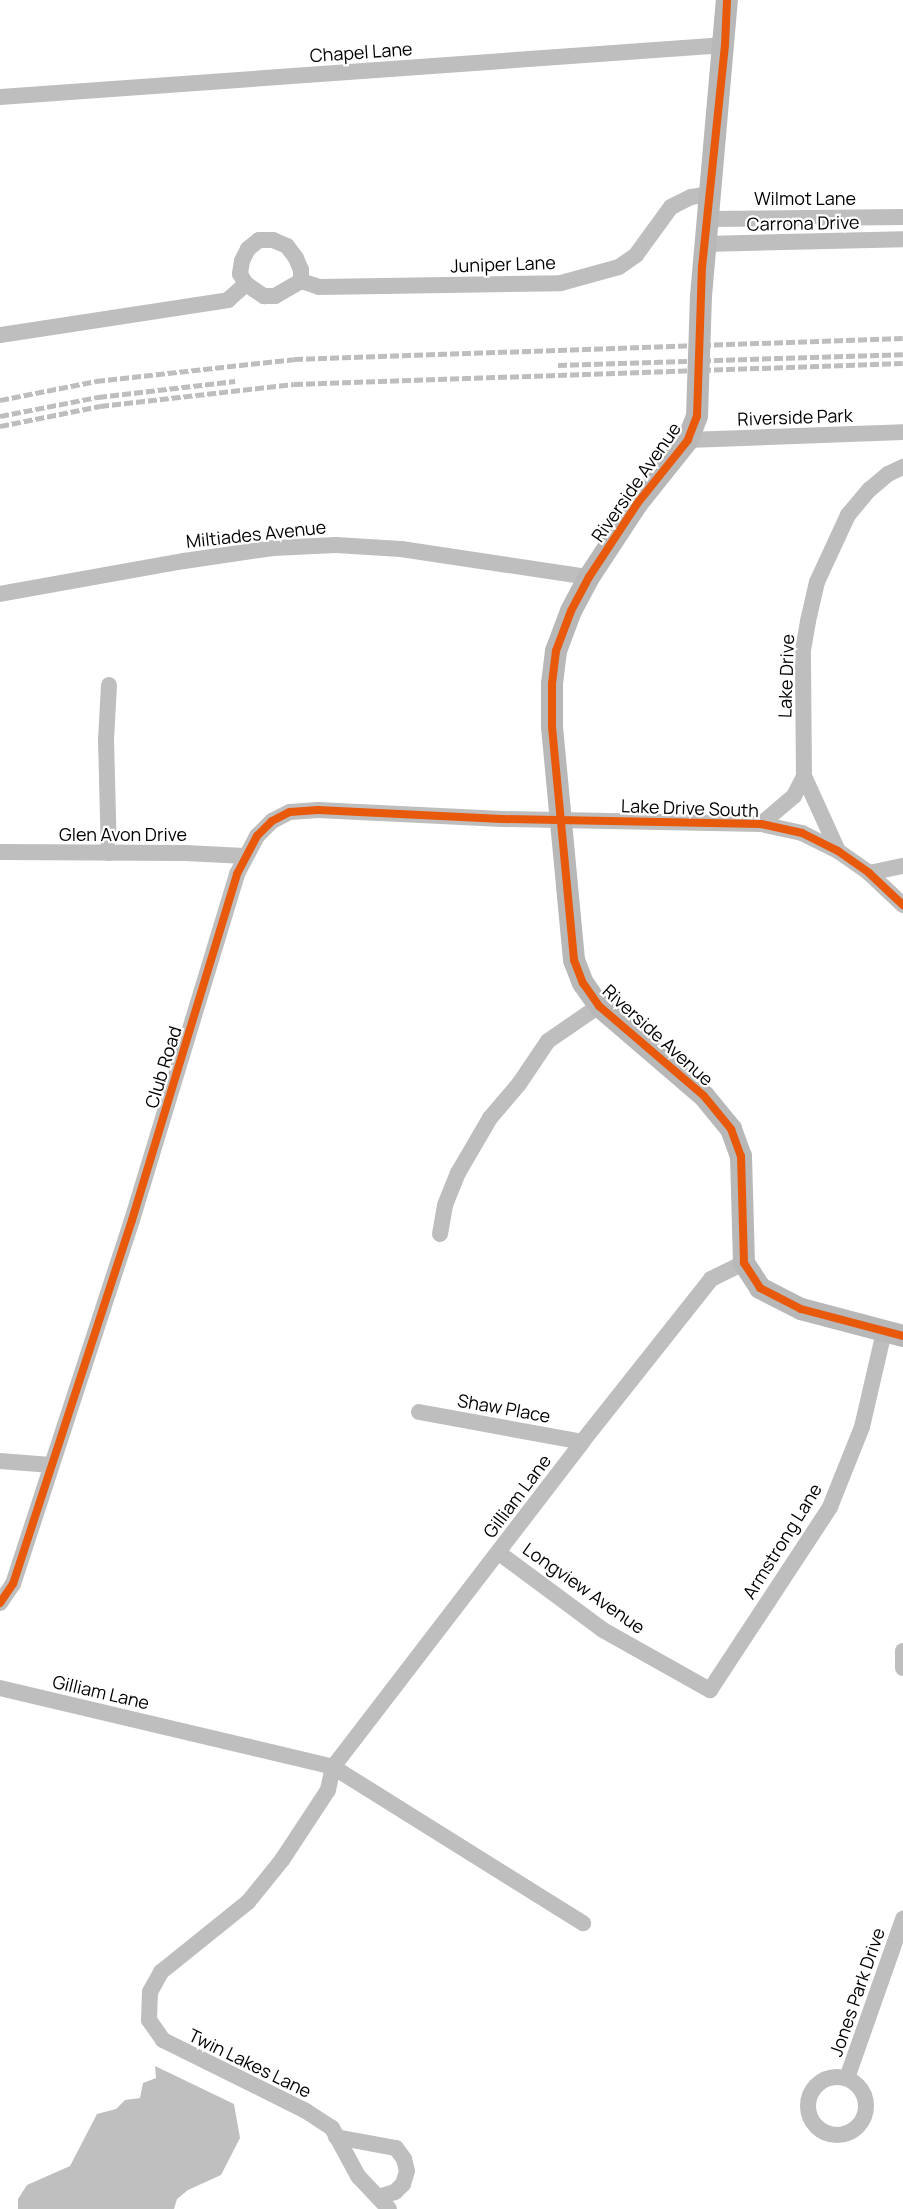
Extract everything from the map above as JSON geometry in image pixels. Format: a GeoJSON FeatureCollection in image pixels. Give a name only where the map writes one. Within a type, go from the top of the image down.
{"type":"FeatureCollection","features":[{"type":"Feature","properties":{"kind":"street","name":"Riverside Avenue"},"geometry":{"type":"LineString","coordinates":[[727,0],[725,45],[701,296],[697,416],[688,440],[636,504],[589,577],[565,625],[554,665],[552,727],[574,960],[583,983],[598,1006],[704,1096],[731,1129],[741,1156],[744,1263]]}},
{"type":"Feature","properties":{"kind":"street","name":"Chapel Lane"},"geometry":{"type":"LineString","coordinates":[[0,97],[725,45]]}},
{"type":"Feature","properties":{"kind":"street","name":"Juniper Lane"},"geometry":{"type":"LineString","coordinates":[[301,281],[319,287],[561,284],[619,267],[636,255],[671,207],[691,197],[710,194]]}},
{"type":"Feature","properties":{"kind":"street","name":"Wilmot Lane"},"geometry":{"type":"LineString","coordinates":[[707,219],[903,217]]}},
{"type":"Feature","properties":{"kind":"street","name":"Carrona Drive"},"geometry":{"type":"LineString","coordinates":[[705,244],[903,239]]}},
{"type":"Feature","properties":{"kind":"street"},"geometry":{"type":"LineString","coordinates":[[259,240],[273,240],[287,246],[301,270],[301,281],[275,296],[264,296],[246,285],[240,274],[242,261],[248,249],[259,240]]}},
{"type":"Feature","properties":{"kind":"street"},"geometry":{"type":"LineString","coordinates":[[0,335],[228,300],[246,285]]}},
{"type":"Feature","properties":{"kind":"street","name":"Riverside Park"},"geometry":{"type":"LineString","coordinates":[[688,440],[903,432]]}},
{"type":"Feature","properties":{"kind":"street","name":"Lake Drive"},"geometry":{"type":"LineString","coordinates":[[838,851],[804,776],[803,650],[817,582],[848,515],[869,490],[888,474],[903,467]]}},
{"type":"Feature","properties":{"kind":"street","name":"Miltiades Avenue"},"geometry":{"type":"LineString","coordinates":[[0,594],[195,559],[273,548],[336,545],[401,549],[589,577]]}},
{"type":"Feature","properties":{"kind":"street"},"geometry":{"type":"LineString","coordinates":[[109,685],[106,740],[109,854]]}},
{"type":"Feature","properties":{"kind":"street"},"geometry":{"type":"LineString","coordinates":[[761,824],[794,796],[804,776]]}},
{"type":"Feature","properties":{"kind":"street","name":"Club Road"},"geometry":{"type":"LineString","coordinates":[[0,1603],[13,1584],[132,1220],[237,874],[257,836],[272,821],[301,810],[560,819]]}},
{"type":"Feature","properties":{"kind":"street","name":"Lake Drive South"},"geometry":{"type":"LineString","coordinates":[[560,819],[761,824],[802,833],[838,851],[869,873],[903,905]]}},
{"type":"Feature","properties":{"kind":"street","name":"Glen Avon Drive"},"geometry":{"type":"LineString","coordinates":[[0,852],[245,856]]}},
{"type":"Feature","properties":{"kind":"street"},"geometry":{"type":"LineString","coordinates":[[869,873],[903,866]]}},
{"type":"Feature","properties":{"kind":"street"},"geometry":{"type":"LineString","coordinates":[[440,1234],[445,1205],[458,1173],[490,1118],[519,1084],[548,1041],[598,1006]]}},
{"type":"Feature","properties":{"kind":"street"},"geometry":{"type":"LineString","coordinates":[[744,1263],[760,1288],[801,1309],[893,1334]]}},
{"type":"Feature","properties":{"kind":"street","name":"Gilliam Lane"},"geometry":{"type":"LineString","coordinates":[[333,1767],[582,1442],[711,1280],[744,1263]]}},
{"type":"Feature","properties":{"kind":"street","name":"Armstrong Lane"},"geometry":{"type":"LineString","coordinates":[[710,1690],[830,1507],[862,1427],[893,1334]]}},
{"type":"Feature","properties":{"kind":"street","name":"Shaw Place"},"geometry":{"type":"LineString","coordinates":[[419,1412],[582,1442]]}},
{"type":"Feature","properties":{"kind":"street"},"geometry":{"type":"LineString","coordinates":[[0,1461],[51,1465]]}},
{"type":"Feature","properties":{"kind":"street","name":"Longview Avenue"},"geometry":{"type":"LineString","coordinates":[[499,1553],[603,1630],[710,1690]]}},
{"type":"Feature","properties":{"kind":"street"},"geometry":{"type":"LineString","coordinates":[[903,1651],[903,1668]]}},
{"type":"Feature","properties":{"kind":"street","name":"Gilliam Lane"},"geometry":{"type":"LineString","coordinates":[[0,1689],[333,1767],[583,1923]]}},
{"type":"Feature","properties":{"kind":"street","name":"Twin Lakes Lane"},"geometry":{"type":"LineString","coordinates":[[333,1767],[328,1790],[282,1860],[248,1902],[161,1972],[150,1992],[149,2020],[163,2040],[306,2111],[332,2128],[336,2137],[358,2176],[384,2203],[403,2184],[407,2171],[404,2158],[396,2148],[336,2137]]}},
{"type":"Feature","properties":{"kind":"street","name":"Jones Park Drive"},"geometry":{"type":"LineString","coordinates":[[848,2078],[903,1919]]}},
{"type":"Feature","properties":{"kind":"shaded area"},"geometry":{"type":"Polygon","coordinates":[[[155,2066],[234,2104],[240,2138],[221,2175],[188,2190],[177,2199],[174,2209],[18,2209],[18,2199],[27,2185],[70,2166],[97,2114],[116,2109],[125,2100],[140,2098],[143,2083],[156,2078],[155,2066]]]}},
{"type":"Feature","properties":{"kind":"railway"},"geometry":{"type":"LineString","coordinates":[[0,400],[96,381],[294,359],[903,338]]}},
{"type":"Feature","properties":{"kind":"railway"},"geometry":{"type":"LineString","coordinates":[[558,365],[903,354]]}},
{"type":"Feature","properties":{"kind":"railway"},"geometry":{"type":"LineString","coordinates":[[0,426],[100,406],[294,384],[903,363]]}},
{"type":"Feature","properties":{"kind":"railway"},"geometry":{"type":"LineString","coordinates":[[0,416],[98,397],[235,381]]}},
{"type":"Feature","properties":{"kind":"cycle path"},"geometry":{"type":"LineString","coordinates":[[727,0],[725,45],[702,266],[697,416],[688,440],[637,504],[589,577],[571,611],[556,651],[552,684],[552,727],[574,960],[583,983],[599,1006],[704,1096],[731,1129],[741,1156],[744,1263],[760,1288],[801,1309],[903,1336]]}},
{"type":"Feature","properties":{"kind":"cycle path"},"geometry":{"type":"LineString","coordinates":[[0,1603],[13,1584],[132,1220],[237,874],[257,836],[272,821],[290,812],[318,810],[502,819],[761,824],[802,833],[838,851],[869,873],[903,905]]}}]}
